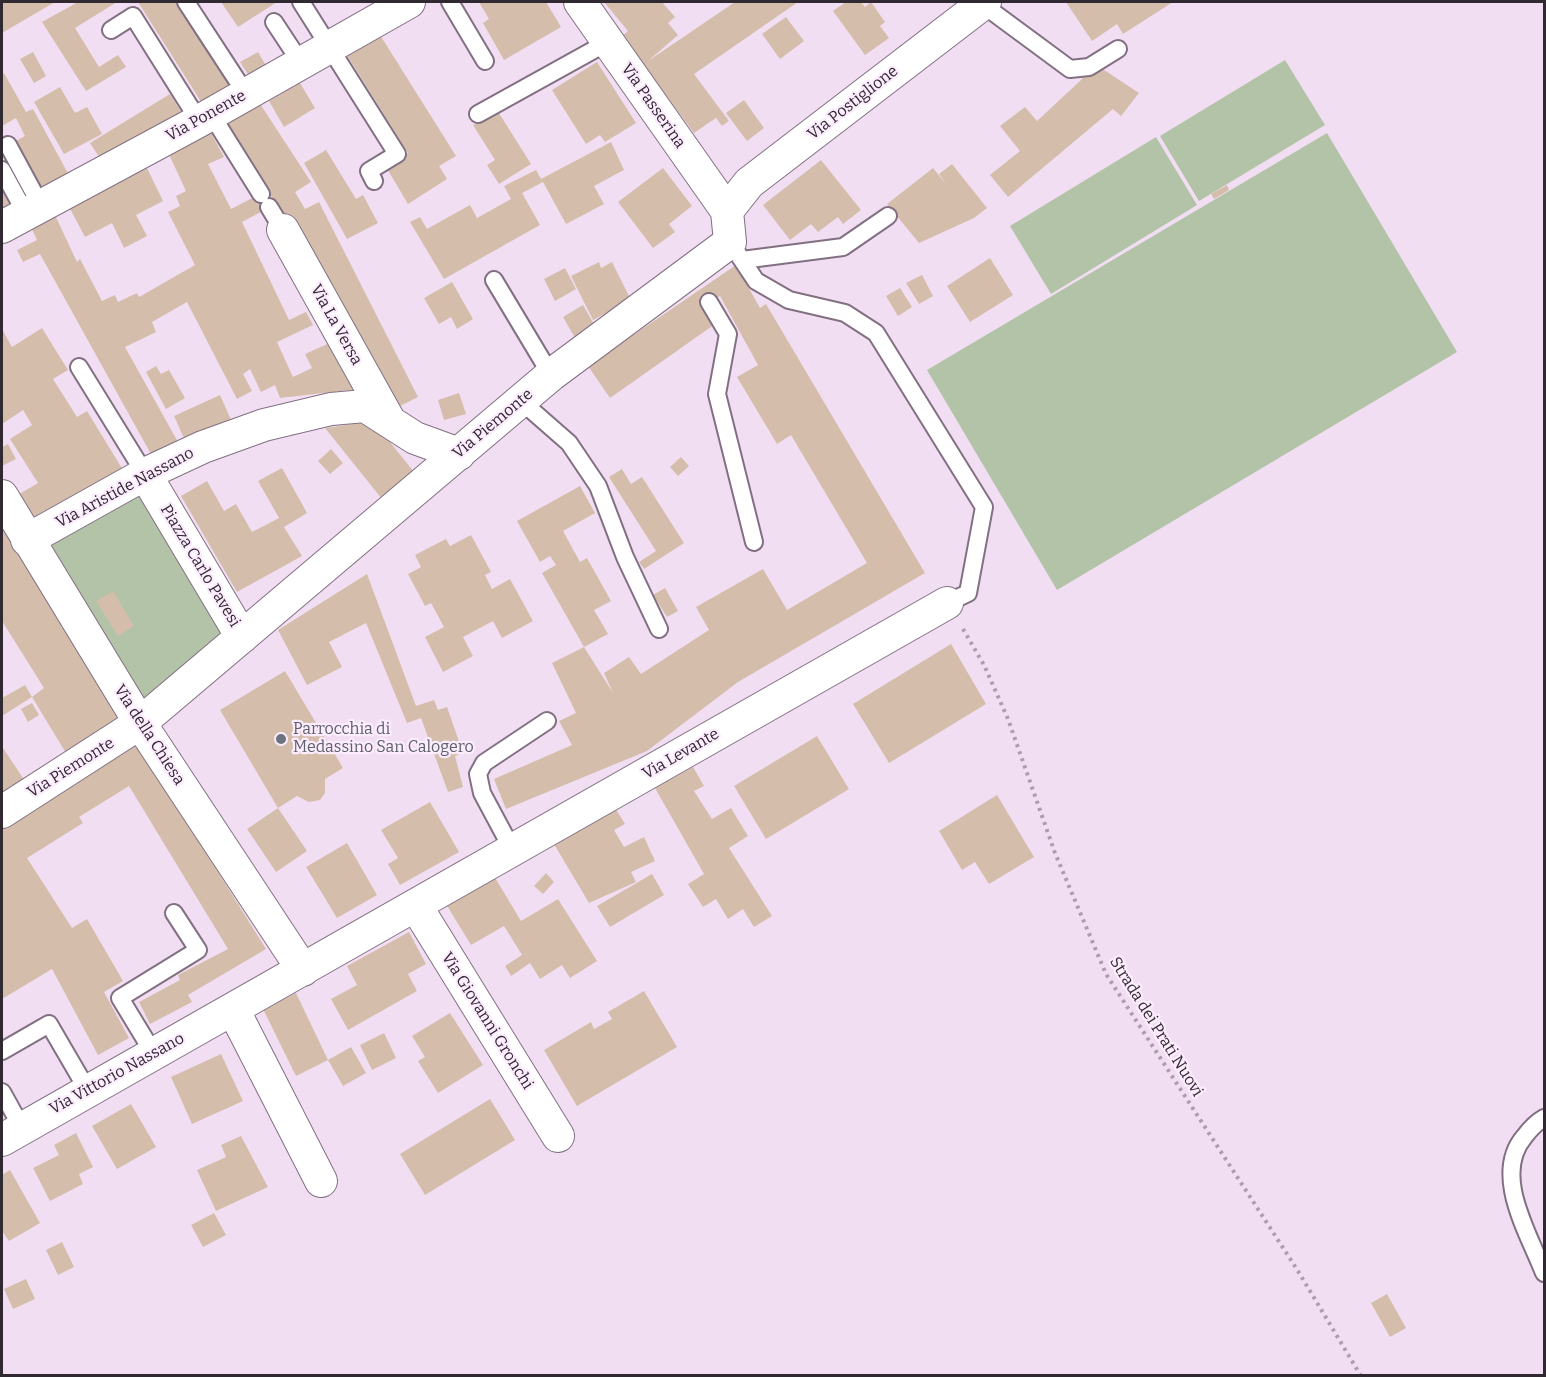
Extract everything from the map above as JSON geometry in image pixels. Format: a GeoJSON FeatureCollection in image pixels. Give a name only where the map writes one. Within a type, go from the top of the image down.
{"type":"FeatureCollection","features":[{"type":"Feature","properties":{"kind":"street","name":"Via Ponente"},"geometry":{"type":"LineString","coordinates":[[23,215],[205,117],[409,2]]}},
{"type":"Feature","properties":{"kind":"street","name":"Via Passerina"},"geometry":{"type":"LineString","coordinates":[[580,2],[727,211]]}},
{"type":"Feature","properties":{"kind":"street","name":"Via Postiglione"},"geometry":{"type":"LineString","coordinates":[[727,211],[748,183],[983,3]]}},
{"type":"Feature","properties":{"kind":"street","name":"Via La Versa"},"geometry":{"type":"LineString","coordinates":[[271,210],[390,421]]}},
{"type":"Feature","properties":{"kind":"street"},"geometry":{"type":"LineString","coordinates":[[727,211],[736,251]]}},
{"type":"Feature","properties":{"kind":"street","name":"Via Piemonte"},"geometry":{"type":"LineString","coordinates":[[242,637],[551,375],[700,286],[736,251]]}},
{"type":"Feature","properties":{"kind":"street","name":"Via Aristide Nassano"},"geometry":{"type":"LineString","coordinates":[[27,540],[145,474],[203,447],[264,425],[331,409],[365,406],[416,438],[459,454]]}},
{"type":"Feature","properties":{"kind":"street","name":"Piazza Carlo Pavesi"},"geometry":{"type":"LineString","coordinates":[[140,723],[242,637],[145,474]]}},
{"type":"Feature","properties":{"kind":"street","name":"Via della Chiesa"},"geometry":{"type":"LineString","coordinates":[[4,507],[27,540],[140,723],[303,970]]}},
{"type":"Feature","properties":{"kind":"street","name":"Via Levante"},"geometry":{"type":"LineString","coordinates":[[416,906],[947,603]]}},
{"type":"Feature","properties":{"kind":"street","name":"Via Piemonte"},"geometry":{"type":"LineString","coordinates":[[2,812],[140,723]]}},
{"type":"Feature","properties":{"kind":"street","name":"Via Vittorio Nassano"},"geometry":{"type":"LineString","coordinates":[[12,1134],[416,906]]}},
{"type":"Feature","properties":{"kind":"street","name":"Via Giovanni Gronchi"},"geometry":{"type":"LineString","coordinates":[[416,906],[558,1136]]}},
{"type":"Feature","properties":{"kind":"street"},"geometry":{"type":"LineString","coordinates":[[233,1009],[321,1181]]}},
{"type":"Feature","properties":{"kind":"lane"},"geometry":{"type":"LineString","coordinates":[[186,2],[246,94]]}},
{"type":"Feature","properties":{"kind":"lane"},"geometry":{"type":"LineString","coordinates":[[301,2],[397,154],[369,171],[374,181]]}},
{"type":"Feature","properties":{"kind":"lane"},"geometry":{"type":"LineString","coordinates":[[450,2],[485,61]]}},
{"type":"Feature","properties":{"kind":"lane"},"geometry":{"type":"LineString","coordinates":[[983,3],[1070,69],[1089,67],[1118,49]]}},
{"type":"Feature","properties":{"kind":"lane"},"geometry":{"type":"LineString","coordinates":[[111,30],[133,16],[271,210]]}},
{"type":"Feature","properties":{"kind":"lane"},"geometry":{"type":"LineString","coordinates":[[274,21],[301,63]]}},
{"type":"Feature","properties":{"kind":"lane"},"geometry":{"type":"LineString","coordinates":[[478,114],[608,42]]}},
{"type":"Feature","properties":{"kind":"lane"},"geometry":{"type":"LineString","coordinates":[[8,145],[23,215]]}},
{"type":"Feature","properties":{"kind":"lane"},"geometry":{"type":"LineString","coordinates":[[2,170],[23,215]]}},
{"type":"Feature","properties":{"kind":"lane"},"geometry":{"type":"LineString","coordinates":[[736,251],[843,247],[888,216]]}},
{"type":"Feature","properties":{"kind":"lane"},"geometry":{"type":"LineString","coordinates":[[736,251],[756,281],[789,300],[845,313],[876,333],[984,507],[968,593],[947,603]]}},
{"type":"Feature","properties":{"kind":"lane"},"geometry":{"type":"LineString","coordinates":[[494,280],[551,375]]}},
{"type":"Feature","properties":{"kind":"lane"},"geometry":{"type":"LineString","coordinates":[[700,286],[728,334],[717,394],[754,542]]}},
{"type":"Feature","properties":{"kind":"lane"},"geometry":{"type":"LineString","coordinates":[[79,367],[145,474]]}},
{"type":"Feature","properties":{"kind":"lane"},"geometry":{"type":"LineString","coordinates":[[521,401],[568,443],[598,486],[625,557],[659,629]]}},
{"type":"Feature","properties":{"kind":"lane"},"geometry":{"type":"LineString","coordinates":[[513,851],[482,793],[478,774],[484,763],[547,721]]}},
{"type":"Feature","properties":{"kind":"lane"},"geometry":{"type":"LineString","coordinates":[[154,1054],[120,998],[198,950],[174,913]]}},
{"type":"Feature","properties":{"kind":"lane"},"geometry":{"type":"LineString","coordinates":[[2,1051],[49,1024],[88,1091]]}},
{"type":"Feature","properties":{"kind":"lane"},"geometry":{"type":"LineString","coordinates":[[2,1092],[12,1134]]}},
{"type":"Feature","properties":{"kind":"lane"},"geometry":{"type":"LineString","coordinates":[[1545,1118],[1536,1122],[1513,1149],[1512,1192],[1545,1273]]}},
{"type":"Feature","properties":{"kind":"path","name":"Strada dei Prati Nuovi"},"geometry":{"type":"LineString","coordinates":[[947,603],[984,664],[1008,719],[1055,853],[1106,974],[1298,1271],[1361,1376]]}},
{"type":"Feature","properties":{"kind":"green space"},"geometry":{"type":"Polygon","coordinates":[[[1285,60],[1325,125],[1199,201],[1160,136],[1285,60]]]}},
{"type":"Feature","properties":{"kind":"green space"},"geometry":{"type":"Polygon","coordinates":[[[1327,133],[1457,352],[1057,590],[927,370],[1327,133]]]}},
{"type":"Feature","properties":{"kind":"green space"},"geometry":{"type":"Polygon","coordinates":[[[1156,137],[1197,205],[1051,294],[1010,226],[1156,137]]]}},
{"type":"Feature","properties":{"kind":"green space"},"geometry":{"type":"Polygon","coordinates":[[[144,487],[227,630],[143,702],[45,542],[144,487]]]}},
{"type":"Feature","properties":{"kind":"building"},"geometry":{"type":"Polygon","coordinates":[[[2,2],[55,2],[2,33],[2,2]]]}},
{"type":"Feature","properties":{"kind":"building"},"geometry":{"type":"Polygon","coordinates":[[[78,2],[117,2],[75,28],[99,67],[118,55],[126,67],[86,91],[42,22],[78,2]]]}},
{"type":"Feature","properties":{"kind":"building"},"geometry":{"type":"Polygon","coordinates":[[[138,2],[177,2],[233,90],[205,108],[138,2]]]}},
{"type":"Feature","properties":{"kind":"building"},"geometry":{"type":"Polygon","coordinates":[[[221,2],[277,2],[238,27],[221,2]]]}},
{"type":"Feature","properties":{"kind":"building"},"geometry":{"type":"Polygon","coordinates":[[[479,2],[546,2],[561,27],[504,60],[483,23],[489,19],[479,2]]]}},
{"type":"Feature","properties":{"kind":"building"},"geometry":{"type":"Polygon","coordinates":[[[604,2],[662,2],[675,17],[668,23],[678,35],[648,61],[735,2],[798,2],[694,74],[729,121],[722,126],[716,118],[694,133],[622,36],[628,31],[604,2]]]}},
{"type":"Feature","properties":{"kind":"building"},"geometry":{"type":"Polygon","coordinates":[[[846,2],[861,2],[865,7],[871,2],[885,22],[880,26],[889,38],[865,55],[833,11],[846,2]]]}},
{"type":"Feature","properties":{"kind":"building"},"geometry":{"type":"Polygon","coordinates":[[[1066,2],[1173,2],[1123,34],[1117,24],[1092,41],[1066,2]]]}},
{"type":"Feature","properties":{"kind":"building"},"geometry":{"type":"Polygon","coordinates":[[[786,17],[804,41],[780,59],[762,34],[786,17]]]}},
{"type":"Feature","properties":{"kind":"building"},"geometry":{"type":"Polygon","coordinates":[[[380,35],[456,156],[439,166],[447,179],[408,204],[386,167],[408,153],[347,55],[380,35]]]}},
{"type":"Feature","properties":{"kind":"building"},"geometry":{"type":"Polygon","coordinates":[[[33,52],[46,76],[34,83],[20,59],[33,52]]]}},
{"type":"Feature","properties":{"kind":"building"},"geometry":{"type":"Polygon","coordinates":[[[258,52],[268,69],[251,79],[240,62],[258,52]]]}},
{"type":"Feature","properties":{"kind":"building"},"geometry":{"type":"Polygon","coordinates":[[[597,62],[636,123],[605,142],[600,135],[586,144],[552,90],[597,62]]]}},
{"type":"Feature","properties":{"kind":"building"},"geometry":{"type":"Polygon","coordinates":[[[1095,64],[1139,93],[1121,116],[1113,109],[1008,197],[990,175],[1020,151],[1000,126],[1025,107],[1037,121],[1095,64]]]}},
{"type":"Feature","properties":{"kind":"building"},"geometry":{"type":"Polygon","coordinates":[[[4,73],[26,112],[33,109],[70,177],[43,192],[16,141],[25,136],[16,118],[2,126],[2,74],[4,73]]]}},
{"type":"Feature","properties":{"kind":"building"},"geometry":{"type":"Polygon","coordinates":[[[300,83],[315,108],[284,127],[269,101],[300,83]]]}},
{"type":"Feature","properties":{"kind":"building"},"geometry":{"type":"Polygon","coordinates":[[[60,87],[75,113],[87,107],[102,134],[64,154],[34,102],[60,87]]]}},
{"type":"Feature","properties":{"kind":"building"},"geometry":{"type":"Polygon","coordinates":[[[170,94],[184,117],[105,166],[90,143],[170,94]]]}},
{"type":"Feature","properties":{"kind":"building"},"geometry":{"type":"Polygon","coordinates":[[[255,96],[311,182],[295,192],[305,209],[319,202],[418,397],[390,411],[276,204],[222,116],[255,96]]]}},
{"type":"Feature","properties":{"kind":"building"},"geometry":{"type":"Polygon","coordinates":[[[744,100],[764,128],[747,141],[726,113],[744,100]]]}},
{"type":"Feature","properties":{"kind":"building"},"geometry":{"type":"Polygon","coordinates":[[[497,110],[531,164],[499,184],[487,165],[495,160],[473,125],[497,110]]]}},
{"type":"Feature","properties":{"kind":"building"},"geometry":{"type":"Polygon","coordinates":[[[207,126],[224,157],[208,164],[231,209],[264,192],[272,206],[242,222],[289,320],[306,312],[313,325],[277,342],[293,377],[312,368],[305,354],[334,341],[359,389],[280,398],[275,385],[261,392],[250,369],[243,374],[252,391],[237,399],[187,302],[152,322],[156,332],[125,347],[178,442],[152,456],[40,254],[23,262],[17,250],[37,240],[30,225],[54,213],[77,262],[80,259],[102,301],[115,295],[118,302],[137,293],[139,297],[195,265],[168,212],[180,206],[176,196],[186,191],[166,148],[207,126]]]}},
{"type":"Feature","properties":{"kind":"building"},"geometry":{"type":"Polygon","coordinates":[[[611,142],[624,170],[594,186],[604,204],[566,224],[543,182],[522,193],[540,225],[444,279],[410,222],[420,217],[427,229],[470,205],[477,218],[511,199],[504,186],[536,170],[541,179],[611,142]]]}},
{"type":"Feature","properties":{"kind":"building"},"geometry":{"type":"Polygon","coordinates":[[[326,150],[356,199],[363,195],[378,223],[347,239],[304,163],[326,150]]]}},
{"type":"Feature","properties":{"kind":"building"},"geometry":{"type":"Polygon","coordinates":[[[821,160],[861,210],[843,224],[838,217],[818,232],[811,224],[790,240],[763,205],[821,160]]]}},
{"type":"Feature","properties":{"kind":"building"},"geometry":{"type":"Polygon","coordinates":[[[952,164],[987,208],[974,218],[919,243],[887,204],[933,168],[946,184],[939,174],[952,164]]]}},
{"type":"Feature","properties":{"kind":"building"},"geometry":{"type":"Polygon","coordinates":[[[147,168],[163,201],[136,215],[147,236],[124,248],[112,223],[85,237],[69,207],[147,168]]]}},
{"type":"Feature","properties":{"kind":"building"},"geometry":{"type":"Polygon","coordinates":[[[663,168],[692,206],[669,224],[675,232],[653,248],[618,202],[663,168]]]}},
{"type":"Feature","properties":{"kind":"building"},"geometry":{"type":"Polygon","coordinates":[[[1227,185],[1229,190],[1214,199],[1211,194],[1227,185]]]}},
{"type":"Feature","properties":{"kind":"building"},"geometry":{"type":"Polygon","coordinates":[[[2,191],[11,208],[2,213],[2,191]]]}},
{"type":"Feature","properties":{"kind":"building"},"geometry":{"type":"Polygon","coordinates":[[[990,258],[1013,295],[970,322],[947,286],[990,258]]]}},
{"type":"Feature","properties":{"kind":"building"},"geometry":{"type":"Polygon","coordinates":[[[599,262],[601,268],[612,262],[631,300],[593,320],[571,276],[599,262]]]}},
{"type":"Feature","properties":{"kind":"building"},"geometry":{"type":"Polygon","coordinates":[[[736,265],[760,308],[766,304],[925,573],[738,682],[647,751],[506,809],[494,779],[572,745],[559,721],[576,713],[552,663],[584,647],[613,693],[604,673],[629,657],[641,674],[709,630],[696,607],[763,569],[787,610],[867,563],[791,435],[777,444],[737,377],[758,365],[720,296],[705,304],[718,322],[610,398],[588,366],[736,265]]]}},
{"type":"Feature","properties":{"kind":"building"},"geometry":{"type":"Polygon","coordinates":[[[565,268],[576,289],[555,301],[544,279],[565,268]]]}},
{"type":"Feature","properties":{"kind":"building"},"geometry":{"type":"Polygon","coordinates":[[[922,275],[933,296],[919,304],[906,283],[922,275]]]}},
{"type":"Feature","properties":{"kind":"building"},"geometry":{"type":"Polygon","coordinates":[[[452,282],[473,319],[457,329],[451,317],[439,324],[424,298],[452,282]]]}},
{"type":"Feature","properties":{"kind":"building"},"geometry":{"type":"Polygon","coordinates":[[[900,288],[912,307],[898,316],[886,296],[900,288]]]}},
{"type":"Feature","properties":{"kind":"building"},"geometry":{"type":"Polygon","coordinates":[[[583,305],[595,326],[575,338],[563,317],[583,305]]]}},
{"type":"Feature","properties":{"kind":"building"},"geometry":{"type":"Polygon","coordinates":[[[42,328],[68,370],[53,379],[77,417],[87,411],[123,470],[33,524],[16,496],[38,483],[10,439],[32,425],[23,410],[2,424],[2,329],[12,347],[42,328]]]}},
{"type":"Feature","properties":{"kind":"building"},"geometry":{"type":"Polygon","coordinates":[[[156,366],[161,374],[169,370],[185,398],[166,409],[146,372],[156,366]]]}},
{"type":"Feature","properties":{"kind":"building"},"geometry":{"type":"Polygon","coordinates":[[[459,393],[466,414],[444,420],[438,400],[459,393]]]}},
{"type":"Feature","properties":{"kind":"building"},"geometry":{"type":"Polygon","coordinates":[[[220,395],[233,424],[187,445],[174,416],[220,395]]]}},
{"type":"Feature","properties":{"kind":"building"},"geometry":{"type":"Polygon","coordinates":[[[373,421],[414,472],[382,499],[325,428],[373,421]]]}},
{"type":"Feature","properties":{"kind":"building"},"geometry":{"type":"Polygon","coordinates":[[[8,444],[16,459],[2,466],[2,447],[8,444]]]}},
{"type":"Feature","properties":{"kind":"building"},"geometry":{"type":"Polygon","coordinates":[[[331,449],[343,463],[330,474],[318,461],[331,449]]]}},
{"type":"Feature","properties":{"kind":"building"},"geometry":{"type":"Polygon","coordinates":[[[681,457],[689,466],[678,476],[670,467],[681,457]]]}},
{"type":"Feature","properties":{"kind":"building"},"geometry":{"type":"Polygon","coordinates":[[[282,468],[307,513],[284,527],[302,556],[237,592],[181,496],[207,481],[224,511],[236,504],[252,532],[279,518],[258,481],[282,468]]]}},
{"type":"Feature","properties":{"kind":"building"},"geometry":{"type":"Polygon","coordinates":[[[622,469],[631,484],[642,477],[684,543],[644,569],[639,562],[656,551],[609,477],[622,469]]]}},
{"type":"Feature","properties":{"kind":"building"},"geometry":{"type":"Polygon","coordinates":[[[580,486],[595,513],[563,531],[580,562],[587,558],[611,601],[594,610],[608,634],[584,647],[542,573],[556,565],[550,556],[540,562],[517,521],[580,486]]]}},
{"type":"Feature","properties":{"kind":"building"},"geometry":{"type":"Polygon","coordinates":[[[2,526],[121,719],[66,753],[32,697],[44,688],[2,621],[2,526]]]}},
{"type":"Feature","properties":{"kind":"building"},"geometry":{"type":"Polygon","coordinates":[[[471,535],[491,572],[485,575],[492,589],[510,579],[533,621],[502,638],[493,621],[463,637],[473,656],[443,672],[425,637],[444,627],[431,603],[425,606],[408,574],[421,567],[415,555],[446,539],[450,546],[471,535]]]}},
{"type":"Feature","properties":{"kind":"building"},"geometry":{"type":"Polygon","coordinates":[[[367,574],[416,706],[434,700],[438,710],[447,707],[463,753],[455,756],[463,787],[448,792],[421,718],[407,723],[366,623],[329,642],[342,667],[307,685],[278,630],[367,574]]]}},
{"type":"Feature","properties":{"kind":"building"},"geometry":{"type":"Polygon","coordinates":[[[665,588],[678,611],[667,617],[653,595],[665,588]]]}},
{"type":"Feature","properties":{"kind":"building"},"geometry":{"type":"Polygon","coordinates":[[[113,591],[134,626],[118,636],[96,601],[113,591]]]}},
{"type":"Feature","properties":{"kind":"building"},"geometry":{"type":"Polygon","coordinates":[[[951,644],[986,704],[889,763],[853,704],[951,644]]]}},
{"type":"Feature","properties":{"kind":"building","name":"Parrocchia di Medassino San Calogero"},"geometry":{"type":"Polygon","coordinates":[[[285,671],[343,768],[325,779],[325,793],[320,800],[309,802],[297,796],[278,808],[220,710],[285,671]]]}},
{"type":"Feature","properties":{"kind":"building"},"geometry":{"type":"Polygon","coordinates":[[[25,685],[32,697],[2,716],[2,698],[25,685]]]}},
{"type":"Feature","properties":{"kind":"building"},"geometry":{"type":"Polygon","coordinates":[[[32,703],[39,715],[28,722],[21,709],[32,703]]]}},
{"type":"Feature","properties":{"kind":"building"},"geometry":{"type":"Polygon","coordinates":[[[817,736],[849,789],[766,839],[734,786],[817,736]]]}},
{"type":"Feature","properties":{"kind":"building"},"geometry":{"type":"Polygon","coordinates":[[[137,742],[266,949],[188,995],[192,1002],[150,1024],[139,1002],[180,980],[178,975],[228,949],[129,786],[79,817],[83,823],[27,858],[72,928],[87,919],[123,981],[104,992],[129,1038],[98,1055],[52,969],[2,999],[2,827],[137,742]]]}},
{"type":"Feature","properties":{"kind":"building"},"geometry":{"type":"Polygon","coordinates":[[[2,749],[25,781],[2,797],[2,749]]]}},
{"type":"Feature","properties":{"kind":"building"},"geometry":{"type":"Polygon","coordinates":[[[693,767],[704,786],[694,791],[712,819],[731,808],[748,836],[729,848],[772,916],[754,927],[743,909],[728,919],[716,899],[703,907],[688,884],[704,874],[655,788],[693,767]]]}},
{"type":"Feature","properties":{"kind":"building"},"geometry":{"type":"Polygon","coordinates":[[[997,795],[1034,857],[989,884],[975,862],[962,870],[939,831],[997,795]]]}},
{"type":"Feature","properties":{"kind":"building"},"geometry":{"type":"Polygon","coordinates":[[[430,802],[459,852],[400,885],[388,864],[398,858],[381,830],[430,802]]]}},
{"type":"Feature","properties":{"kind":"building"},"geometry":{"type":"Polygon","coordinates":[[[612,803],[625,824],[614,830],[624,847],[644,837],[655,861],[631,872],[636,882],[589,903],[551,839],[612,803]]]}},
{"type":"Feature","properties":{"kind":"building"},"geometry":{"type":"Polygon","coordinates":[[[278,808],[307,851],[276,872],[247,829],[278,808]]]}},
{"type":"Feature","properties":{"kind":"building"},"geometry":{"type":"Polygon","coordinates":[[[347,843],[377,895],[337,918],[306,867],[347,843]]]}},
{"type":"Feature","properties":{"kind":"building"},"geometry":{"type":"Polygon","coordinates":[[[546,873],[554,882],[543,894],[534,886],[546,873]]]}},
{"type":"Feature","properties":{"kind":"building"},"geometry":{"type":"Polygon","coordinates":[[[652,874],[664,895],[610,927],[597,906],[652,874]]]}},
{"type":"Feature","properties":{"kind":"building"},"geometry":{"type":"Polygon","coordinates":[[[494,876],[521,921],[558,899],[597,961],[570,978],[562,965],[540,979],[530,963],[511,976],[505,966],[522,955],[504,926],[471,945],[446,904],[494,876]]]}},
{"type":"Feature","properties":{"kind":"building"},"geometry":{"type":"Polygon","coordinates":[[[409,932],[426,964],[408,974],[417,991],[348,1030],[331,999],[357,985],[347,966],[409,932]]]}},
{"type":"Feature","properties":{"kind":"building"},"geometry":{"type":"Polygon","coordinates":[[[644,991],[677,1047],[577,1106],[544,1050],[591,1022],[594,1029],[612,1019],[608,1012],[644,991]]]}},
{"type":"Feature","properties":{"kind":"building"},"geometry":{"type":"Polygon","coordinates":[[[296,993],[328,1060],[296,1076],[263,1009],[296,993]]]}},
{"type":"Feature","properties":{"kind":"building"},"geometry":{"type":"Polygon","coordinates":[[[450,1013],[483,1065],[438,1093],[418,1061],[425,1057],[412,1036],[450,1013]]]}},
{"type":"Feature","properties":{"kind":"building"},"geometry":{"type":"Polygon","coordinates":[[[384,1033],[396,1058],[372,1070],[360,1045],[384,1033]]]}},
{"type":"Feature","properties":{"kind":"building"},"geometry":{"type":"Polygon","coordinates":[[[351,1047],[366,1073],[343,1086],[328,1060],[351,1047]]]}},
{"type":"Feature","properties":{"kind":"building"},"geometry":{"type":"Polygon","coordinates":[[[221,1054],[243,1101],[192,1124],[171,1077],[221,1054]]]}},
{"type":"Feature","properties":{"kind":"building"},"geometry":{"type":"Polygon","coordinates":[[[490,1099],[515,1140],[425,1195],[400,1154],[490,1099]]]}},
{"type":"Feature","properties":{"kind":"building"},"geometry":{"type":"Polygon","coordinates":[[[131,1104],[156,1147],[117,1169],[92,1126],[131,1104]]]}},
{"type":"Feature","properties":{"kind":"building"},"geometry":{"type":"Polygon","coordinates":[[[76,1133],[93,1167],[79,1174],[83,1184],[50,1201],[33,1168],[59,1155],[54,1145],[76,1133]]]}},
{"type":"Feature","properties":{"kind":"building"},"geometry":{"type":"Polygon","coordinates":[[[241,1136],[268,1187],[216,1211],[197,1170],[226,1157],[221,1145],[241,1136]]]}},
{"type":"Feature","properties":{"kind":"building"},"geometry":{"type":"Polygon","coordinates":[[[10,1170],[40,1223],[9,1241],[2,1231],[2,1175],[10,1170]]]}},
{"type":"Feature","properties":{"kind":"building"},"geometry":{"type":"Polygon","coordinates":[[[214,1213],[226,1235],[203,1247],[191,1225],[214,1213]]]}},
{"type":"Feature","properties":{"kind":"building"},"geometry":{"type":"Polygon","coordinates":[[[62,1242],[74,1267],[58,1275],[46,1250],[62,1242]]]}},
{"type":"Feature","properties":{"kind":"building"},"geometry":{"type":"Polygon","coordinates":[[[26,1279],[35,1299],[13,1309],[4,1289],[26,1279]]]}},
{"type":"Feature","properties":{"kind":"building"},"geometry":{"type":"Polygon","coordinates":[[[1387,1294],[1406,1328],[1390,1337],[1371,1303],[1387,1294]]]}},
{"type":"Feature","properties":{"kind":"place","name":"Parrocchia di Medassino San Calogero"},"geometry":{"type":"Point","coordinates":[281,739]}}]}
